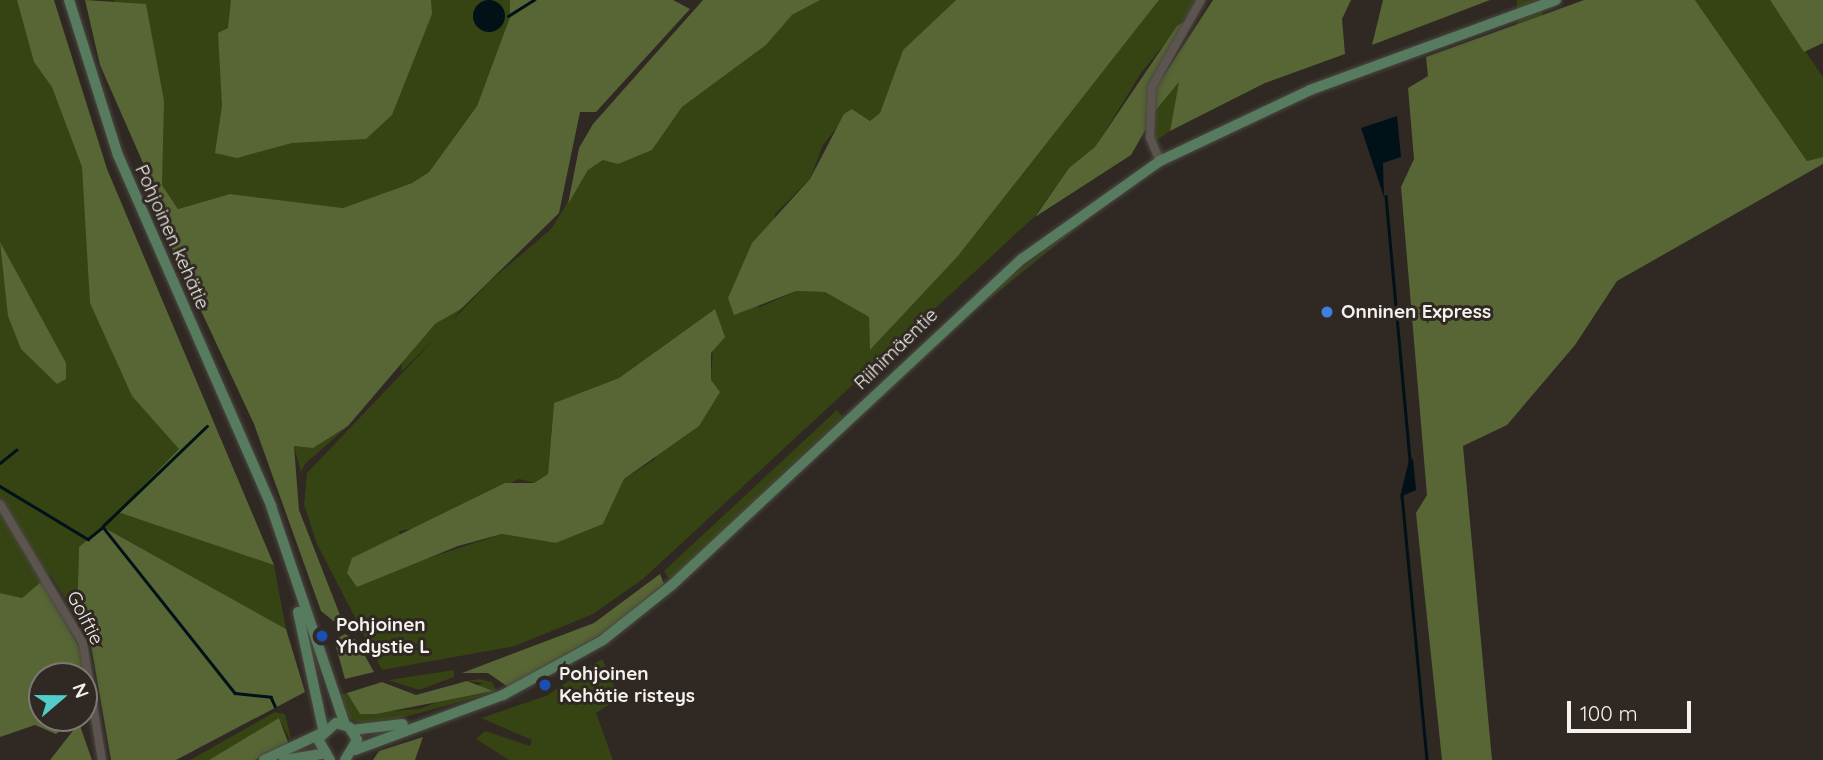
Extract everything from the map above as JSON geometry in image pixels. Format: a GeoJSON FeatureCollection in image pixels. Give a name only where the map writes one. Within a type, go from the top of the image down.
{"type":"FeatureCollection","features":[{"type":"Feature","properties":{"kind":"street","name":"Pohjoinen kehätie"},"geometry":{"type":"LineString","coordinates":[[69,0],[118,155],[259,482],[349,727],[351,756]]}},
{"type":"Feature","properties":{"kind":"street"},"geometry":{"type":"LineString","coordinates":[[1160,161],[1150,137],[1152,87],[1201,0]]}},
{"type":"Feature","properties":{"kind":"street","name":"Riihimäentie"},"geometry":{"type":"LineString","coordinates":[[351,756],[423,722],[530,682],[603,640],[672,585],[1022,258],[1160,161],[1248,116],[1425,47],[1556,0]]}},
{"type":"Feature","properties":{"kind":"street","name":"Pohjoinen kehätie"},"geometry":{"type":"LineString","coordinates":[[259,482],[295,600],[326,757]]}},
{"type":"Feature","properties":{"kind":"street","name":"Golftie"},"geometry":{"type":"LineString","coordinates":[[0,504],[83,643],[102,760]]}},
{"type":"Feature","properties":{"kind":"street","name":"Riihimäentie"},"geometry":{"type":"LineString","coordinates":[[264,760],[322,732],[349,727],[423,722]]}},
{"type":"Feature","properties":{"kind":"street"},"geometry":{"type":"LineString","coordinates":[[284,760],[326,757]]}},
{"type":"Feature","properties":{"kind":"green space"},"geometry":{"type":"Polygon","coordinates":[[[0,0],[36,0],[183,449],[119,511],[274,565],[286,629],[103,527],[79,547],[77,616],[50,574],[22,598],[0,593],[0,0]]]}},
{"type":"Feature","properties":{"kind":"green space"},"geometry":{"type":"Polygon","coordinates":[[[17,0],[54,0],[107,169],[274,565],[118,512],[179,449],[132,396],[90,303],[82,167],[52,87],[34,62],[17,0]]]}},
{"type":"Feature","properties":{"kind":"green space"},"geometry":{"type":"Polygon","coordinates":[[[85,0],[146,4],[164,101],[162,185],[178,209],[230,194],[343,208],[412,183],[429,172],[477,106],[510,17],[510,0],[673,0],[690,9],[596,112],[580,112],[559,213],[461,309],[435,324],[348,426],[313,448],[294,446],[299,510],[340,615],[336,623],[321,611],[254,424],[159,221],[147,172],[100,65],[85,0]]]}},
{"type":"Feature","properties":{"kind":"green space"},"geometry":{"type":"Polygon","coordinates":[[[114,0],[510,0],[510,17],[477,106],[429,172],[412,183],[343,208],[230,194],[178,209],[162,185],[160,155],[114,0]]]}},
{"type":"Feature","properties":{"kind":"green space"},"geometry":{"type":"Polygon","coordinates":[[[231,0],[431,0],[432,14],[392,115],[366,139],[292,143],[237,158],[215,153],[222,106],[218,33],[228,28],[231,0]]]}},
{"type":"Feature","properties":{"kind":"green space"},"geometry":{"type":"Polygon","coordinates":[[[703,0],[820,0],[792,15],[766,45],[682,107],[652,150],[618,164],[603,160],[588,170],[568,204],[579,148],[593,124],[703,0]]]}},
{"type":"Feature","properties":{"kind":"green space"},"geometry":{"type":"Polygon","coordinates":[[[820,0],[956,0],[903,50],[880,113],[870,121],[852,109],[823,145],[810,179],[775,214],[758,308],[796,291],[825,292],[869,317],[871,349],[958,256],[1159,0],[1200,0],[1141,73],[1095,148],[1069,168],[1034,217],[643,579],[593,614],[515,646],[382,670],[316,542],[304,504],[307,473],[489,282],[551,229],[588,170],[603,160],[652,150],[682,107],[766,45],[792,15],[820,0]],[[715,309],[619,378],[554,403],[548,474],[534,483],[519,479],[421,528],[399,531],[410,564],[502,534],[556,543],[603,524],[624,479],[654,460],[711,380],[715,309]]]}},
{"type":"Feature","properties":{"kind":"green space"},"geometry":{"type":"Polygon","coordinates":[[[956,0],[1159,0],[958,256],[870,350],[869,317],[825,292],[796,291],[734,315],[728,298],[752,243],[810,179],[844,114],[852,109],[870,121],[880,113],[903,50],[956,0]]]}},
{"type":"Feature","properties":{"kind":"green space"},"geometry":{"type":"Polygon","coordinates":[[[1213,0],[1351,0],[1342,19],[1345,54],[1265,83],[1170,131],[1179,82],[1151,116],[1155,89],[1213,0]]]}},
{"type":"Feature","properties":{"kind":"green space"},"geometry":{"type":"Polygon","coordinates":[[[1383,0],[1490,0],[1372,45],[1383,0]]]}},
{"type":"Feature","properties":{"kind":"green space"},"geometry":{"type":"Polygon","coordinates":[[[1517,0],[1542,0],[1542,168],[1517,168],[1517,0]]]}},
{"type":"Feature","properties":{"kind":"green space"},"geometry":{"type":"Polygon","coordinates":[[[1584,0],[1695,0],[1807,161],[1823,157],[1823,164],[1617,281],[1575,345],[1507,425],[1463,446],[1492,760],[1442,760],[1416,513],[1427,495],[1401,187],[1414,159],[1408,88],[1428,76],[1426,57],[1584,0]]]}},
{"type":"Feature","properties":{"kind":"green space"},"geometry":{"type":"Polygon","coordinates":[[[1695,0],[1770,0],[1823,77],[1823,157],[1807,161],[1695,0]]]}},
{"type":"Feature","properties":{"kind":"green space"},"geometry":{"type":"Polygon","coordinates":[[[1770,0],[1823,0],[1823,43],[1804,52],[1770,0]]]}},
{"type":"Feature","properties":{"kind":"green space"},"geometry":{"type":"Polygon","coordinates":[[[1193,17],[1149,86],[1146,129],[1131,155],[1035,217],[1069,168],[1095,147],[1177,26],[1193,17]]]}},
{"type":"Feature","properties":{"kind":"green space"},"geometry":{"type":"Polygon","coordinates":[[[1180,80],[1170,131],[1154,142],[1151,116],[1180,80]]]}},
{"type":"Feature","properties":{"kind":"green space"},"geometry":{"type":"Polygon","coordinates":[[[1125,189],[977,309],[857,421],[993,290],[1125,189]]]}},
{"type":"Feature","properties":{"kind":"green space"},"geometry":{"type":"Polygon","coordinates":[[[0,242],[66,363],[66,379],[57,384],[21,349],[8,316],[0,242]]]}},
{"type":"Feature","properties":{"kind":"green space"},"geometry":{"type":"Polygon","coordinates":[[[461,309],[449,325],[401,372],[402,358],[435,324],[461,309]]]}},
{"type":"Feature","properties":{"kind":"green space"},"geometry":{"type":"Polygon","coordinates":[[[715,309],[725,337],[711,353],[711,380],[720,392],[699,426],[624,479],[603,524],[556,543],[502,534],[458,546],[357,587],[347,573],[352,558],[505,483],[534,483],[548,474],[554,403],[619,378],[715,309]]]}},
{"type":"Feature","properties":{"kind":"green space"},"geometry":{"type":"Polygon","coordinates":[[[837,410],[843,417],[670,580],[664,571],[837,410]]]}},
{"type":"Feature","properties":{"kind":"green space"},"geometry":{"type":"Polygon","coordinates":[[[348,426],[305,464],[301,472],[294,446],[314,447],[348,426]]]}},
{"type":"Feature","properties":{"kind":"green space"},"geometry":{"type":"Polygon","coordinates":[[[103,527],[286,629],[305,692],[176,760],[111,760],[98,685],[98,662],[94,662],[91,645],[77,616],[79,547],[103,527]]]}},
{"type":"Feature","properties":{"kind":"green space"},"geometry":{"type":"Polygon","coordinates":[[[660,574],[664,584],[607,631],[508,687],[488,673],[462,673],[594,623],[660,574]]]}},
{"type":"Feature","properties":{"kind":"green space"},"geometry":{"type":"Polygon","coordinates":[[[42,581],[82,652],[83,662],[28,662],[28,727],[0,737],[0,593],[22,598],[42,581]]]}},
{"type":"Feature","properties":{"kind":"green space"},"geometry":{"type":"Polygon","coordinates":[[[345,634],[356,640],[374,672],[345,679],[334,640],[345,634]]]}},
{"type":"Feature","properties":{"kind":"green space"},"geometry":{"type":"Polygon","coordinates":[[[602,659],[620,698],[596,713],[613,760],[509,760],[476,739],[485,731],[530,746],[532,740],[481,718],[546,696],[602,659]]]}},
{"type":"Feature","properties":{"kind":"green space"},"geometry":{"type":"Polygon","coordinates":[[[454,670],[454,677],[419,690],[388,680],[454,670]]]}},
{"type":"Feature","properties":{"kind":"green space"},"geometry":{"type":"Polygon","coordinates":[[[479,679],[492,682],[497,692],[367,727],[349,718],[339,695],[347,693],[360,713],[420,709],[483,683],[467,681],[479,679]]]}},
{"type":"Feature","properties":{"kind":"green space"},"geometry":{"type":"Polygon","coordinates":[[[467,681],[493,691],[376,714],[360,714],[347,693],[382,682],[416,695],[467,681]]]}},
{"type":"Feature","properties":{"kind":"green space"},"geometry":{"type":"Polygon","coordinates":[[[275,712],[285,714],[292,743],[279,719],[209,760],[190,760],[275,712]]]}},
{"type":"Feature","properties":{"kind":"green space"},"geometry":{"type":"Polygon","coordinates":[[[279,718],[289,745],[255,760],[209,760],[279,718]]]}},
{"type":"Feature","properties":{"kind":"green space"},"geometry":{"type":"Polygon","coordinates":[[[72,732],[82,732],[92,760],[50,760],[72,732]]]}},
{"type":"Feature","properties":{"kind":"green space"},"geometry":{"type":"Polygon","coordinates":[[[423,737],[415,760],[373,760],[379,751],[423,737]]]}},
{"type":"Feature","properties":{"kind":"shaded area"},"geometry":{"type":"Polygon","coordinates":[[[489,0],[500,5],[505,16],[500,27],[489,32],[478,27],[473,16],[478,5],[489,0]]]}},
{"type":"Feature","properties":{"kind":"shaded area"},"geometry":{"type":"Polygon","coordinates":[[[1397,116],[1401,157],[1383,163],[1384,197],[1361,128],[1397,116]]]}},
{"type":"Feature","properties":{"kind":"shaded area"},"geometry":{"type":"Polygon","coordinates":[[[1413,459],[1416,490],[1400,497],[1409,460],[1413,459]]]}},
{"type":"Feature","properties":{"kind":"waterway"},"geometry":{"type":"LineString","coordinates":[[508,16],[534,0]]}},
{"type":"Feature","properties":{"kind":"waterway"},"geometry":{"type":"LineString","coordinates":[[1386,196],[1410,461]]}},
{"type":"Feature","properties":{"kind":"waterway"},"geometry":{"type":"LineString","coordinates":[[103,526],[207,426]]}},
{"type":"Feature","properties":{"kind":"waterway"},"geometry":{"type":"LineString","coordinates":[[0,463],[16,450]]}},
{"type":"Feature","properties":{"kind":"waterway"},"geometry":{"type":"LineString","coordinates":[[0,486],[88,539],[103,527],[235,693],[271,697],[275,706]]}},
{"type":"Feature","properties":{"kind":"waterway"},"geometry":{"type":"LineString","coordinates":[[1402,495],[1427,760]]}},
{"type":"Feature","properties":{"kind":"place","name":"Onninen Express"},"geometry":{"type":"Point","coordinates":[1327,312]}},
{"type":"Feature","properties":{"kind":"place","name":"Pohjoinen Yhdystie L"},"geometry":{"type":"Point","coordinates":[322,636]}},
{"type":"Feature","properties":{"kind":"place","name":"Pohjoinen Kehätie risteys"},"geometry":{"type":"Point","coordinates":[545,685]}}]}
